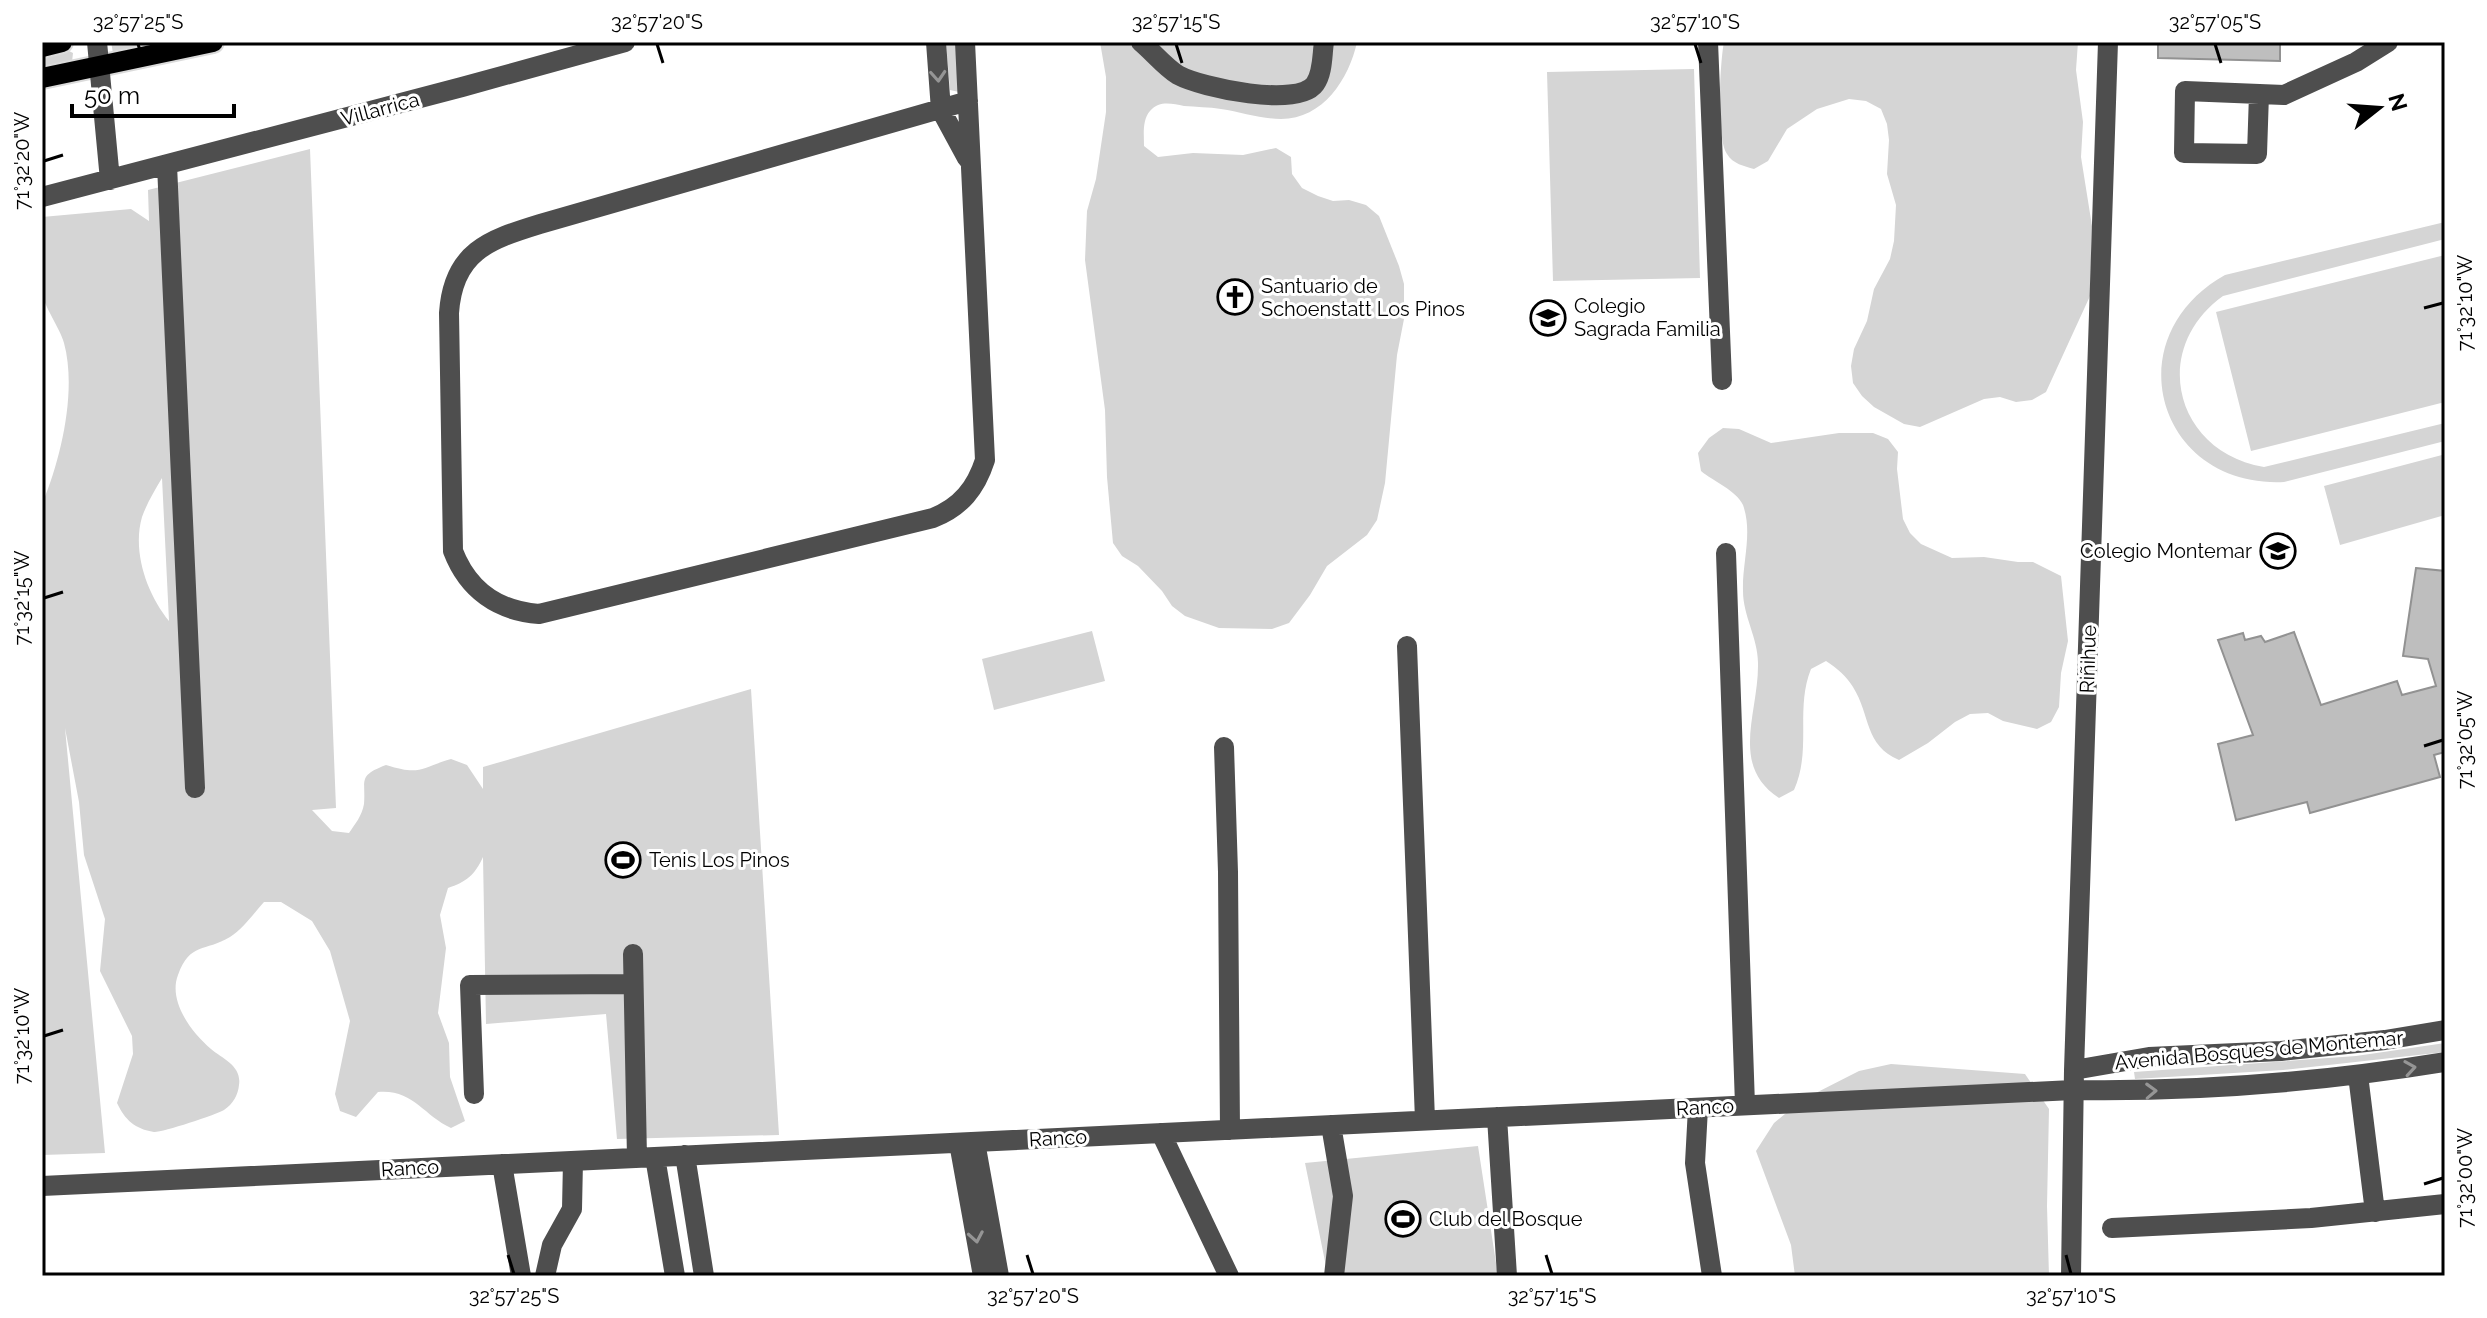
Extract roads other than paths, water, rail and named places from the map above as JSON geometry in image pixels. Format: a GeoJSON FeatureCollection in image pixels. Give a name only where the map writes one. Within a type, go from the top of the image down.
{"type":"FeatureCollection","features":[{"type":"Feature","properties":{"kind":"main road"},"geometry":{"type":"LineString","coordinates":[[42,47],[62,42]]}},
{"type":"Feature","properties":{"kind":"main road"},"geometry":{"type":"LineString","coordinates":[[42,78],[213,42]]}},
{"type":"Feature","properties":{"kind":"street"},"geometry":{"type":"LineString","coordinates":[[97,42],[110,180]]}},
{"type":"Feature","properties":{"kind":"street","name":"Villarrica"},"geometry":{"type":"LineString","coordinates":[[42,197],[625,42]]}},
{"type":"Feature","properties":{"kind":"street"},"geometry":{"type":"LineString","coordinates":[[936,42],[941,110],[971,165]]}},
{"type":"Feature","properties":{"kind":"street"},"geometry":{"type":"LineString","coordinates":[[965,42],[968,101],[985,460],[980,475],[962,501],[933,518],[539,614],[507,608],[492,601],[472,584],[453,551],[449,313],[454,283],[469,257],[496,238],[511,233],[968,101]]}},
{"type":"Feature","properties":{"kind":"street"},"geometry":{"type":"LineString","coordinates":[[1141,42],[1178,74],[1220,90],[1297,95],[1313,87],[1320,74],[1324,42]]}},
{"type":"Feature","properties":{"kind":"street"},"geometry":{"type":"LineString","coordinates":[[1708,42],[1722,380]]}},
{"type":"Feature","properties":{"kind":"street","name":"Riñihue"},"geometry":{"type":"LineString","coordinates":[[2071,1276],[2073,1080],[2108,42]]}},
{"type":"Feature","properties":{"kind":"street"},"geometry":{"type":"LineString","coordinates":[[2259,94],[2257,154],[2184,153],[2185,91],[2284,95],[2356,62],[2388,42]]}},
{"type":"Feature","properties":{"kind":"street"},"geometry":{"type":"LineString","coordinates":[[167,165],[195,788]]}},
{"type":"Feature","properties":{"kind":"street"},"geometry":{"type":"LineString","coordinates":[[1726,553],[1745,1105]]}},
{"type":"Feature","properties":{"kind":"street"},"geometry":{"type":"LineString","coordinates":[[1407,646],[1425,1120]]}},
{"type":"Feature","properties":{"kind":"street"},"geometry":{"type":"LineString","coordinates":[[1224,747],[1230,1130]]}},
{"type":"Feature","properties":{"kind":"street"},"geometry":{"type":"LineString","coordinates":[[633,954],[646,1157],[675,1276]]}},
{"type":"Feature","properties":{"kind":"street"},"geometry":{"type":"LineString","coordinates":[[474,1094],[470,985],[633,984]]}},
{"type":"Feature","properties":{"kind":"street","name":"Avenida Bosques de Montemar"},"geometry":{"type":"LineString","coordinates":[[2073,1080],[2149,1057],[2281,1051],[2445,1030]]}},
{"type":"Feature","properties":{"kind":"street","name":"Avenida Bosques de Montemar"},"geometry":{"type":"LineString","coordinates":[[2073,1080],[2150,1091],[2358,1075],[2445,1062]]}},
{"type":"Feature","properties":{"kind":"street"},"geometry":{"type":"LineString","coordinates":[[2358,1075],[2375,1212]]}},
{"type":"Feature","properties":{"kind":"street","name":"Ranco"},"geometry":{"type":"LineString","coordinates":[[42,1186],[1698,1108],[2073,1080]]}},
{"type":"Feature","properties":{"kind":"street"},"geometry":{"type":"LineString","coordinates":[[1698,1108],[1695,1163],[1712,1276]]}},
{"type":"Feature","properties":{"kind":"street"},"geometry":{"type":"LineString","coordinates":[[1497,1117],[1507,1276]]}},
{"type":"Feature","properties":{"kind":"street"},"geometry":{"type":"LineString","coordinates":[[1331,1125],[1343,1196],[1334,1276]]}},
{"type":"Feature","properties":{"kind":"street"},"geometry":{"type":"LineString","coordinates":[[1161,1133],[1229,1276]]}},
{"type":"Feature","properties":{"kind":"street"},"geometry":{"type":"LineString","coordinates":[[967,1142],[983,1276]]}},
{"type":"Feature","properties":{"kind":"street"},"geometry":{"type":"LineString","coordinates":[[967,1142],[999,1276]]}},
{"type":"Feature","properties":{"kind":"street"},"geometry":{"type":"LineString","coordinates":[[685,1155],[704,1276]]}},
{"type":"Feature","properties":{"kind":"street"},"geometry":{"type":"LineString","coordinates":[[545,1276],[552,1245],[572,1209],[573,1161]]}},
{"type":"Feature","properties":{"kind":"street"},"geometry":{"type":"LineString","coordinates":[[502,1164],[521,1276]]}},
{"type":"Feature","properties":{"kind":"street"},"geometry":{"type":"LineString","coordinates":[[2112,1228],[2226,1224],[2445,1204]]}},
{"type":"Feature","properties":{"kind":"place","name":"Santuario de Schoenstatt Los Pinos"},"geometry":{"type":"Point","coordinates":[1235,297]}},
{"type":"Feature","properties":{"kind":"place","name":"Colegio Sagrada Familia"},"geometry":{"type":"Point","coordinates":[1548,318]}},
{"type":"Feature","properties":{"kind":"place","name":"Colegio Montemar"},"geometry":{"type":"Point","coordinates":[2278,551]}},
{"type":"Feature","properties":{"kind":"place","name":"Tenis Los Pinos"},"geometry":{"type":"Point","coordinates":[623,860]}},
{"type":"Feature","properties":{"kind":"place","name":"Club del Bosque"},"geometry":{"type":"Point","coordinates":[1403,1219]}}]}
